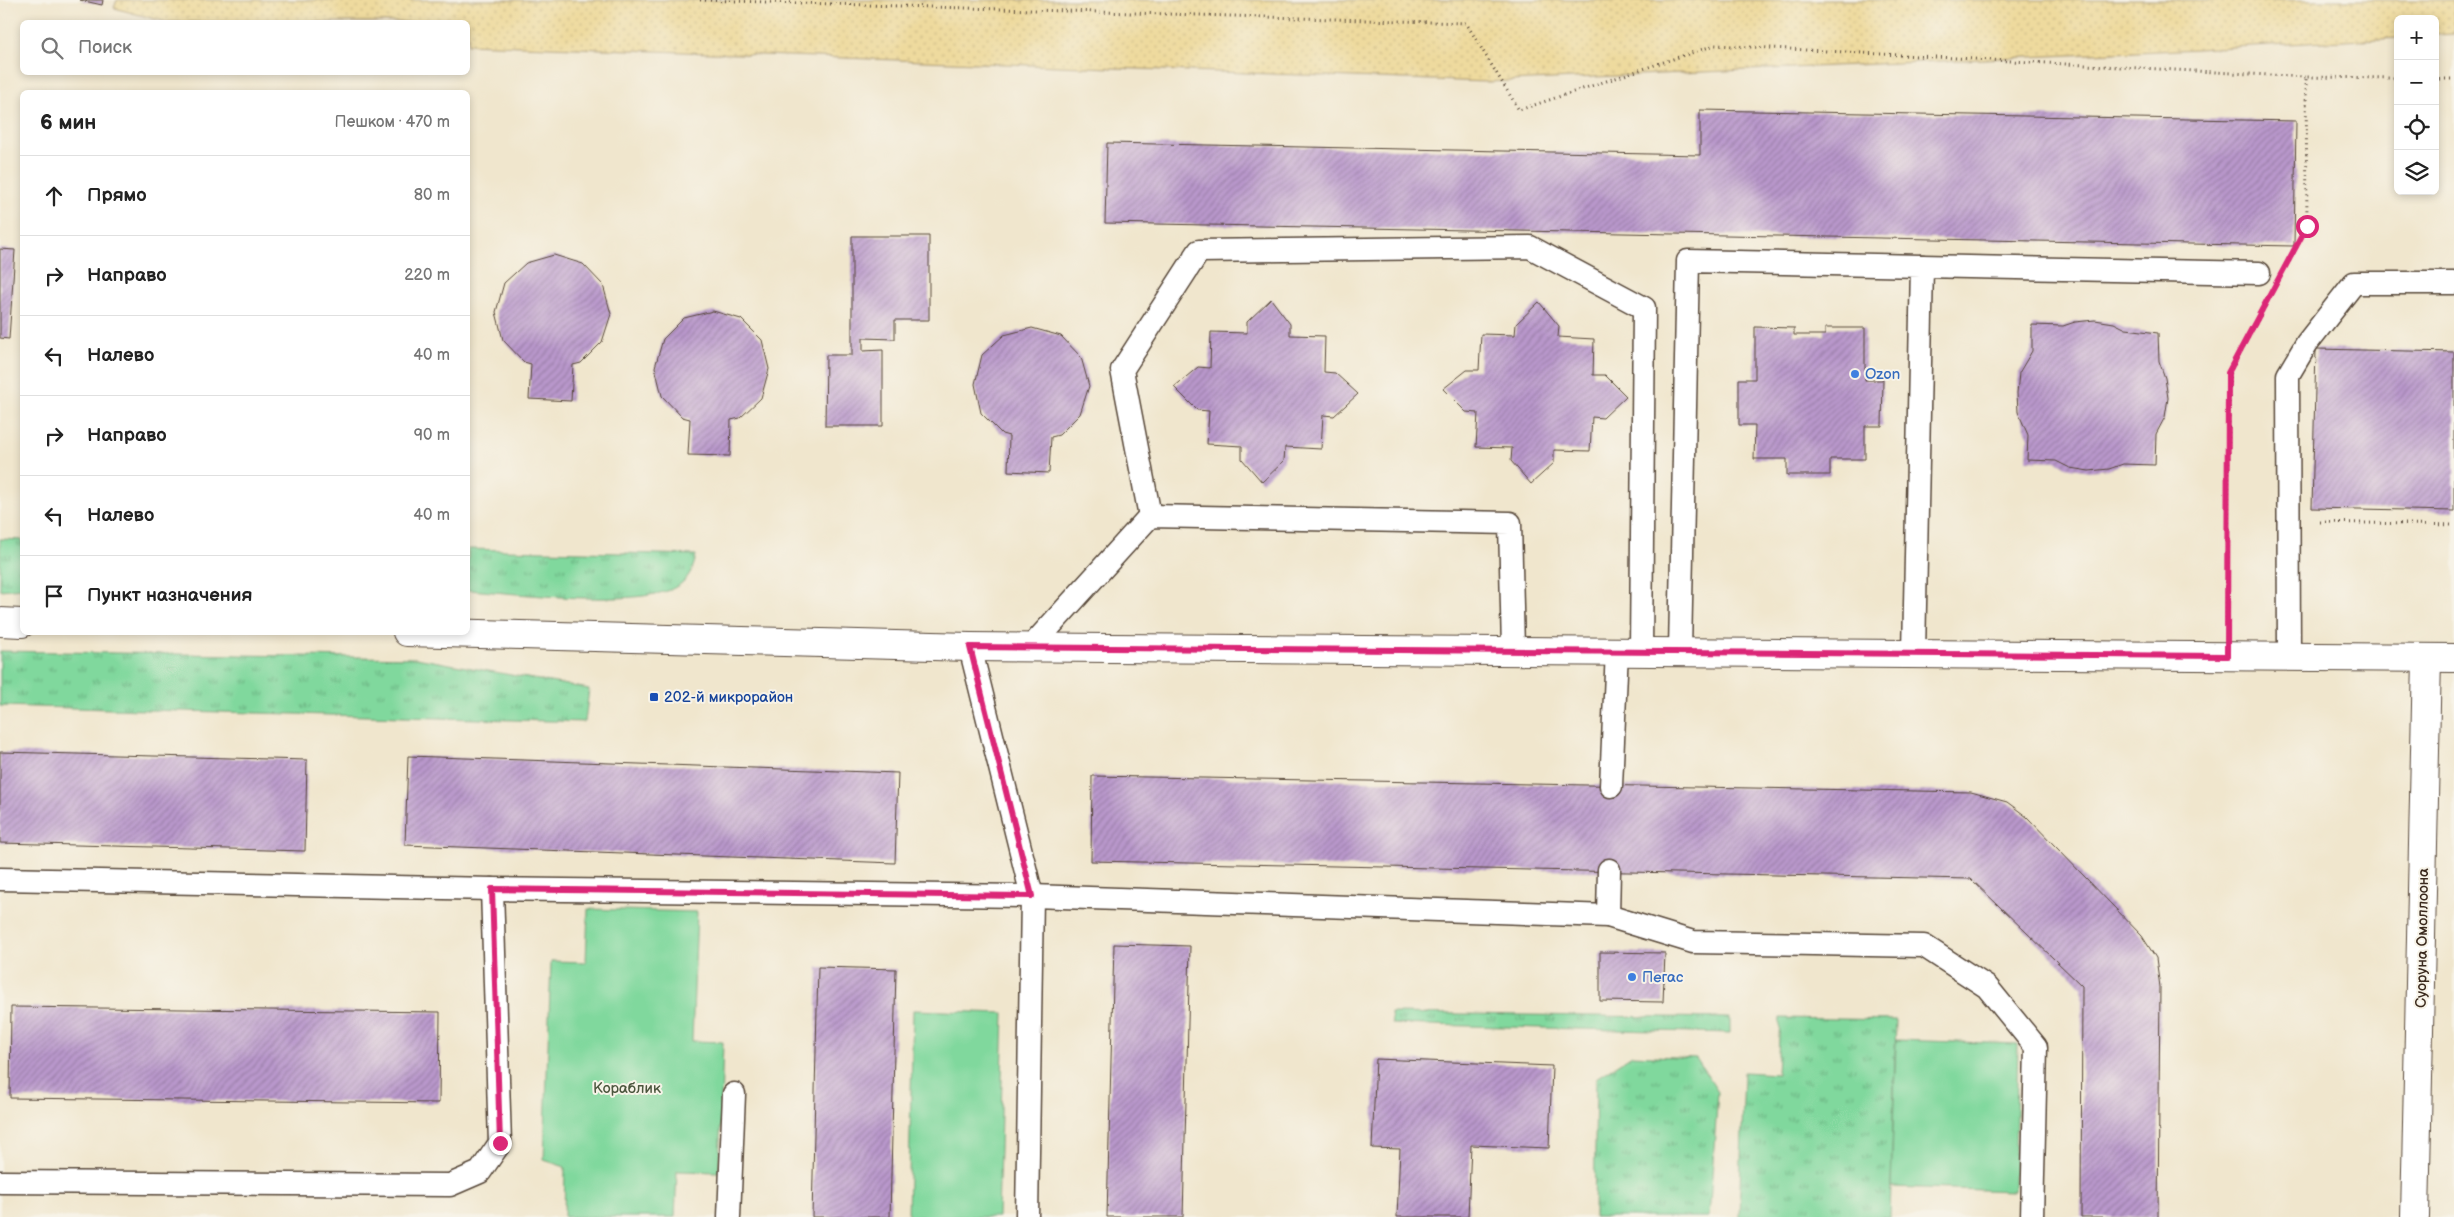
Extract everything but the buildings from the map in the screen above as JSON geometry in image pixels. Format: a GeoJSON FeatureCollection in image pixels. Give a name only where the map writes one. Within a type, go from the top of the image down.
{"type":"FeatureCollection","features":[{"type":"Feature","properties":{"kind":"street"},"geometry":{"type":"LineString","coordinates":[[0,622],[20,622]]}},
{"type":"Feature","properties":{"kind":"street"},"geometry":{"type":"LineString","coordinates":[[470,634],[970,647],[1629,650],[2454,658]]}},
{"type":"Feature","properties":{"kind":"street","name":"Суоруна Омоллоона"},"geometry":{"type":"LineString","coordinates":[[2416,1217],[2427,658]]}},
{"type":"Feature","properties":{"kind":"lane"},"geometry":{"type":"LineString","coordinates":[[1150,516],[1122,370],[1199,251],[1530,247],[1644,308],[1629,650],[1611,786]]}},
{"type":"Feature","properties":{"kind":"lane"},"geometry":{"type":"LineString","coordinates":[[1680,651],[1688,261],[2259,273]]}},
{"type":"Feature","properties":{"kind":"lane"},"geometry":{"type":"LineString","coordinates":[[1914,653],[1922,266]]}},
{"type":"Feature","properties":{"kind":"lane"},"geometry":{"type":"LineString","coordinates":[[2289,657],[2288,375],[2306,343],[2354,282],[2454,283]]}},
{"type":"Feature","properties":{"kind":"lane"},"geometry":{"type":"LineString","coordinates":[[1031,647],[1150,516],[1510,523],[1513,650]]}},
{"type":"Feature","properties":{"kind":"lane"},"geometry":{"type":"LineString","coordinates":[[970,647],[1032,896],[1027,1217]]}},
{"type":"Feature","properties":{"kind":"lane"},"geometry":{"type":"LineString","coordinates":[[1608,916],[1609,870]]}},
{"type":"Feature","properties":{"kind":"lane"},"geometry":{"type":"LineString","coordinates":[[0,879],[492,889],[1032,896],[1608,916],[1693,942],[1924,946],[1987,987],[2036,1047],[2032,1217]]}},
{"type":"Feature","properties":{"kind":"lane"},"geometry":{"type":"LineString","coordinates":[[0,1182],[450,1185],[480,1172],[500,1143],[492,889]]}},
{"type":"Feature","properties":{"kind":"lane"},"geometry":{"type":"LineString","coordinates":[[729,1217],[734,1094]]}},
{"type":"Feature","properties":{"kind":"path"},"geometry":{"type":"LineString","coordinates":[[700,0],[1466,23],[1519,110],[1715,45],[2306,76],[2394,78]]}},
{"type":"Feature","properties":{"kind":"path"},"geometry":{"type":"LineString","coordinates":[[2284,270],[2307,226],[2306,76]]}},
{"type":"Feature","properties":{"kind":"path"},"geometry":{"type":"LineString","coordinates":[[2439,79],[2454,79]]}},
{"type":"Feature","properties":{"kind":"path"},"geometry":{"type":"LineString","coordinates":[[2227,656],[2228,373],[2270,295]]}},
{"type":"Feature","properties":{"kind":"path"},"geometry":{"type":"LineString","coordinates":[[2289,522],[2454,525]]}},
{"type":"Feature","properties":{"kind":"green space"},"geometry":{"type":"Polygon","coordinates":[[[0,539],[20,540],[20,588],[0,590],[0,539]]]}},
{"type":"Feature","properties":{"kind":"green space"},"geometry":{"type":"Polygon","coordinates":[[[470,549],[696,555],[694,565],[683,582],[674,588],[656,594],[604,598],[543,596],[470,590],[470,549]]]}},
{"type":"Feature","properties":{"kind":"green space"},"geometry":{"type":"Polygon","coordinates":[[[0,651],[416,658],[589,689],[585,722],[0,706],[0,651]]]}},
{"type":"Feature","properties":{"kind":"green space","name":"Кораблик"},"geometry":{"type":"Polygon","coordinates":[[[588,909],[697,912],[692,1041],[723,1042],[719,1172],[677,1171],[675,1217],[564,1217],[565,1167],[544,1160],[551,961],[586,962],[588,909]]]}},
{"type":"Feature","properties":{"kind":"green space"},"geometry":{"type":"Polygon","coordinates":[[[913,1010],[1004,1013],[998,1217],[908,1217],[913,1010]]]}},
{"type":"Feature","properties":{"kind":"green space"},"geometry":{"type":"Polygon","coordinates":[[[1391,1013],[1730,1018],[1730,1033],[1392,1024],[1391,1013]]]}},
{"type":"Feature","properties":{"kind":"green space"},"geometry":{"type":"Polygon","coordinates":[[[1780,1018],[1896,1020],[1890,1217],[1739,1217],[1744,1072],[1777,1074],[1780,1018]]]}},
{"type":"Feature","properties":{"kind":"green space"},"geometry":{"type":"Polygon","coordinates":[[[1896,1040],[2018,1044],[2014,1191],[1891,1187],[1896,1040]]]}},
{"type":"Feature","properties":{"kind":"green space"},"geometry":{"type":"Polygon","coordinates":[[[1632,1055],[1696,1058],[1718,1092],[1709,1217],[1594,1217],[1596,1078],[1632,1055]]]}},
{"type":"Feature","properties":{"kind":"sand"},"geometry":{"type":"Polygon","coordinates":[[[117,0],[2454,0],[2454,34],[2439,35],[2439,15],[2394,15],[2394,38],[1487,82],[470,44],[470,20],[159,20],[114,8],[117,0]]]}},
{"type":"Feature","properties":{"kind":"place","name":"Ozon"},"geometry":{"type":"Point","coordinates":[1855,374]}},
{"type":"Feature","properties":{"kind":"place","name":"202-й микрорайон"},"geometry":{"type":"Point","coordinates":[654,697]}},
{"type":"Feature","properties":{"kind":"place","name":"Пегас"},"geometry":{"type":"Point","coordinates":[1632,977]}},
{"type":"Feature","properties":{"kind":"route"},"geometry":{"type":"LineString","coordinates":[[500,1143],[492,889],[1032,896],[970,647],[1641,650],[2227,656],[2228,373],[2307,226]]}}]}
